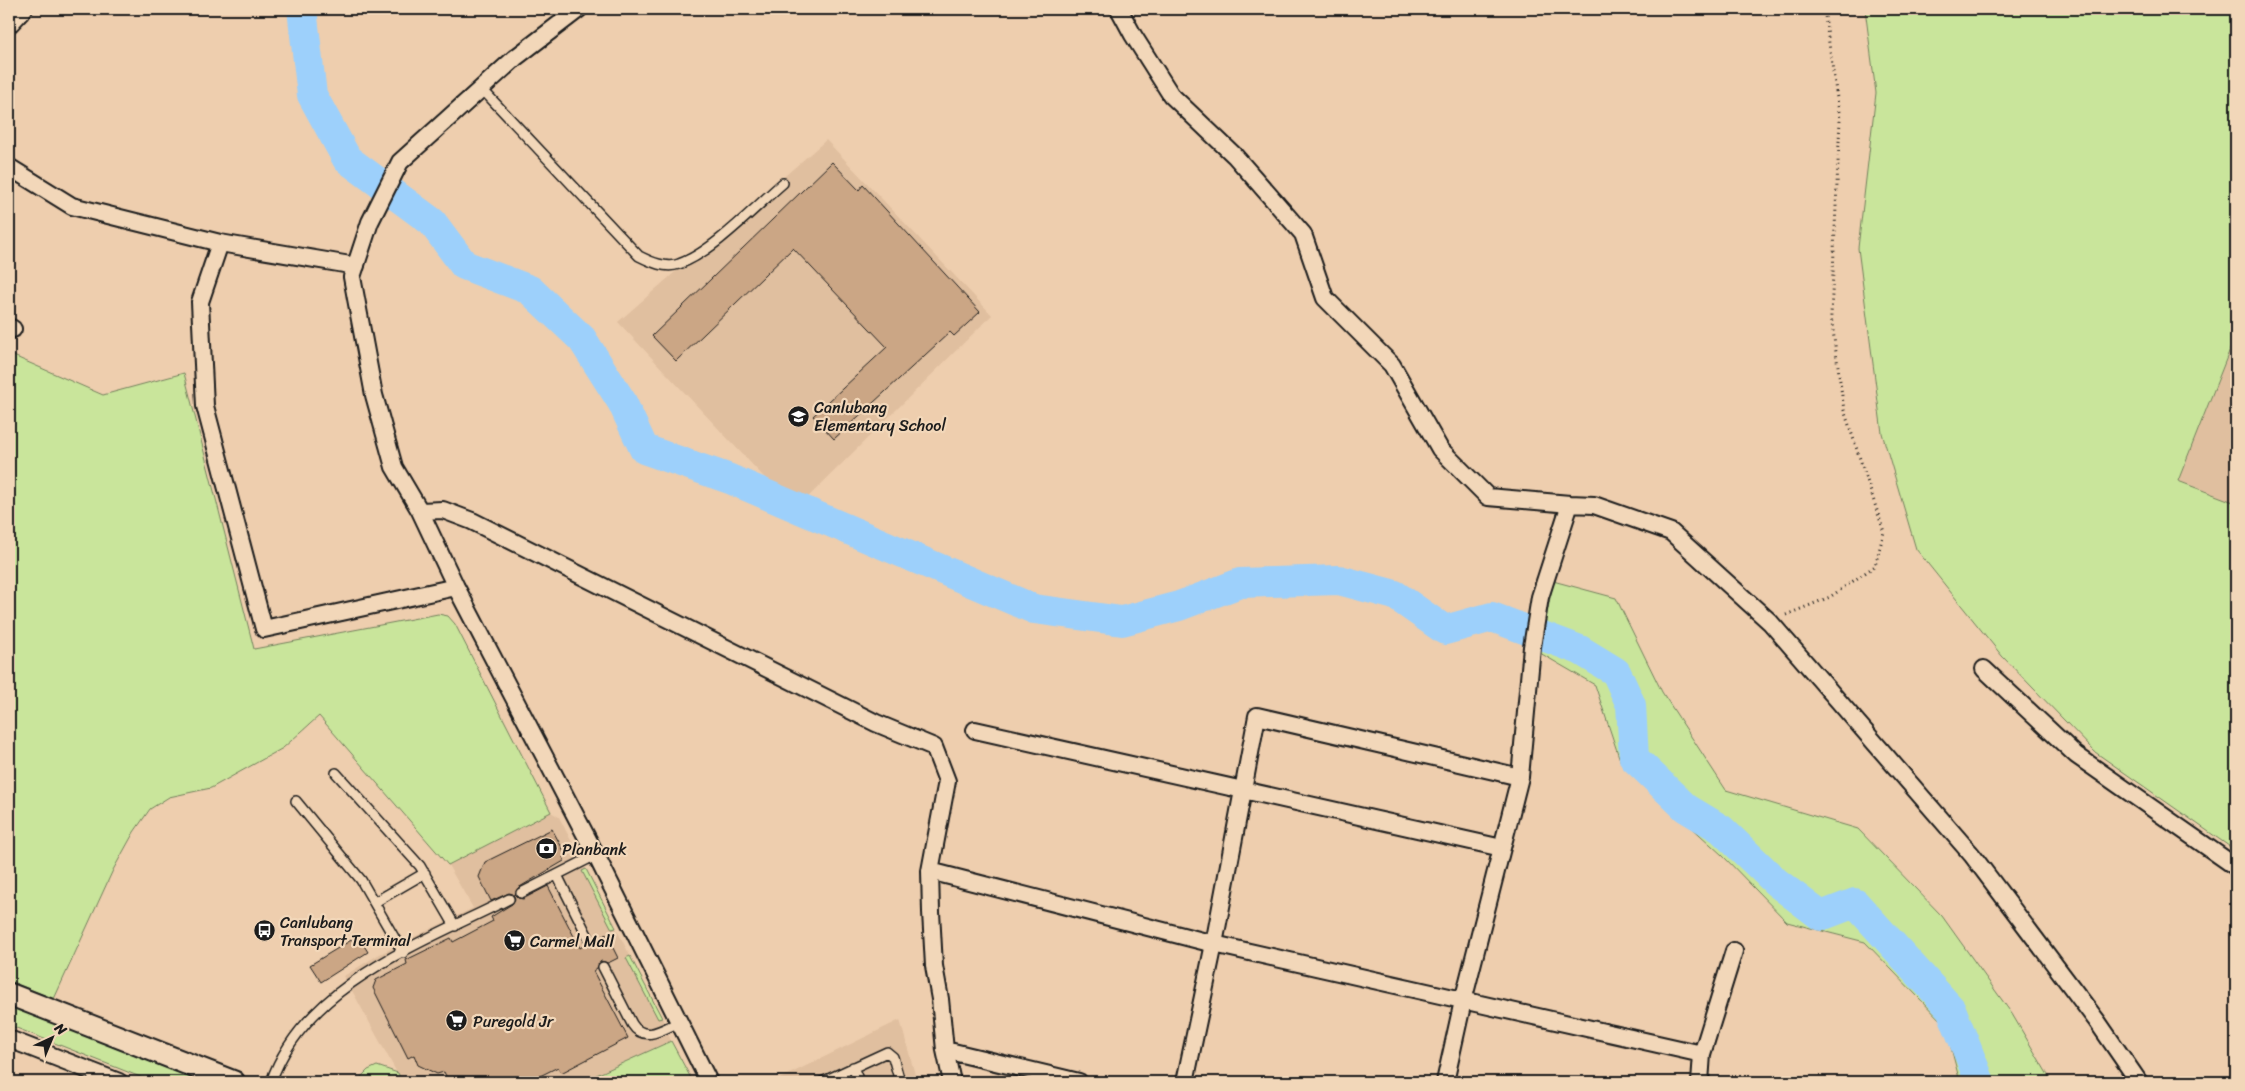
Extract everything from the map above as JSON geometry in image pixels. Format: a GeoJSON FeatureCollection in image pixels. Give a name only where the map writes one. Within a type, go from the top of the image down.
{"type":"FeatureCollection","features":[{"type":"Feature","properties":{"kind":"street"},"geometry":{"type":"LineString","coordinates":[[9,25],[24,9]]}},
{"type":"Feature","properties":{"kind":"street"},"geometry":{"type":"LineString","coordinates":[[580,9],[515,58],[400,162],[370,222],[352,277],[374,395],[394,467],[420,511],[456,587],[596,855],[709,1082]]}},
{"type":"Feature","properties":{"kind":"street"},"geometry":{"type":"LineString","coordinates":[[1119,9],[1133,35],[1172,95],[1235,156],[1303,234],[1325,298],[1392,365],[1440,449],[1488,497],[1594,505],[1671,532],[1770,622],[1972,855],[2097,1021],[2139,1082]]}},
{"type":"Feature","properties":{"kind":"street"},"geometry":{"type":"LineString","coordinates":[[9,167],[72,206],[220,243],[356,266]]}},
{"type":"Feature","properties":{"kind":"street"},"geometry":{"type":"LineString","coordinates":[[220,243],[200,302],[205,406],[264,629],[456,587]]}},
{"type":"Feature","properties":{"kind":"street"},"geometry":{"type":"LineString","coordinates":[[1445,1082],[1462,1001],[1520,776],[1532,647],[1540,597],[1570,504]]}},
{"type":"Feature","properties":{"kind":"street"},"geometry":{"type":"LineString","coordinates":[[420,511],[443,510],[472,521],[876,722],[934,747],[947,781],[930,871],[934,966],[940,999],[945,1050],[952,1082]]}},
{"type":"Feature","properties":{"kind":"street"},"geometry":{"type":"LineString","coordinates":[[1984,669],[2076,755],[2236,867]]}},
{"type":"Feature","properties":{"kind":"street"},"geometry":{"type":"LineString","coordinates":[[1185,1082],[1214,944],[1257,716],[1520,776]]}},
{"type":"Feature","properties":{"kind":"street"},"geometry":{"type":"LineString","coordinates":[[974,730],[1502,848]]}},
{"type":"Feature","properties":{"kind":"street"},"geometry":{"type":"LineString","coordinates":[[930,871],[1214,944],[1702,1054]]}},
{"type":"Feature","properties":{"kind":"street"},"geometry":{"type":"LineString","coordinates":[[1700,1082],[1702,1054],[1734,951]]}},
{"type":"Feature","properties":{"kind":"street"},"geometry":{"type":"LineString","coordinates":[[9,994],[234,1082]]}},
{"type":"Feature","properties":{"kind":"street"},"geometry":{"type":"LineString","coordinates":[[9,1039],[119,1082]]}},
{"type":"Feature","properties":{"kind":"street"},"geometry":{"type":"LineString","coordinates":[[945,1050],[1078,1082]]}},
{"type":"Feature","properties":{"kind":"lane"},"geometry":{"type":"LineString","coordinates":[[481,88],[639,256],[655,264],[678,265],[707,249],[783,183]]}},
{"type":"Feature","properties":{"kind":"lane"},"geometry":{"type":"LineString","coordinates":[[336,773],[425,873],[455,926]]}},
{"type":"Feature","properties":{"kind":"lane"},"geometry":{"type":"LineString","coordinates":[[296,800],[350,864],[375,902],[403,953]]}},
{"type":"Feature","properties":{"kind":"lane"},"geometry":{"type":"LineString","coordinates":[[521,893],[596,855]]}},
{"type":"Feature","properties":{"kind":"lane"},"geometry":{"type":"LineString","coordinates":[[375,902],[425,873]]}},
{"type":"Feature","properties":{"kind":"lane"},"geometry":{"type":"LineString","coordinates":[[557,875],[590,941]]}},
{"type":"Feature","properties":{"kind":"lane"},"geometry":{"type":"LineString","coordinates":[[271,1082],[284,1052],[322,1007],[354,981],[403,953],[509,899]]}},
{"type":"Feature","properties":{"kind":"lane"},"geometry":{"type":"LineString","coordinates":[[603,967],[638,1032],[653,1034],[679,1022]]}},
{"type":"Feature","properties":{"kind":"lane"},"geometry":{"type":"LineString","coordinates":[[822,1082],[889,1052],[893,1057],[900,1082]]}},
{"type":"Feature","properties":{"kind":"lane"},"geometry":{"type":"LineString","coordinates":[[853,1067],[859,1082]]}},
{"type":"Feature","properties":{"kind":"path"},"geometry":{"type":"LineString","coordinates":[[1770,622],[1830,597],[1875,566],[1884,532],[1844,410],[1831,316],[1840,119],[1824,9]]}},
{"type":"Feature","properties":{"kind":"shaded area","name":"Canlubang Elementary School"},"geometry":{"type":"Polygon","coordinates":[[[826,140],[992,315],[795,510],[618,322],[826,140]]]}},
{"type":"Feature","properties":{"kind":"shaded area"},"geometry":{"type":"Polygon","coordinates":[[[2236,334],[2236,503],[2178,481],[2236,334]]]}},
{"type":"Feature","properties":{"kind":"shaded area","name":"Carmel Mall"},"geometry":{"type":"Polygon","coordinates":[[[551,812],[559,817],[662,1018],[671,1041],[581,1082],[402,1082],[344,976],[378,955],[473,908],[448,865],[551,812]]]}},
{"type":"Feature","properties":{"kind":"shaded area"},"geometry":{"type":"Polygon","coordinates":[[[900,1020],[917,1082],[773,1082],[900,1020]]]}},
{"type":"Feature","properties":{"kind":"green space"},"geometry":{"type":"Polygon","coordinates":[[[1865,9],[2236,9],[2236,334],[2178,481],[2236,503],[2236,851],[2095,752],[2002,656],[1916,549],[1882,433],[1858,248],[1876,93],[1865,9]]]}},
{"type":"Feature","properties":{"kind":"green space"},"geometry":{"type":"Polygon","coordinates":[[[9,354],[103,395],[184,373],[254,649],[438,614],[448,616],[455,624],[551,812],[448,865],[319,716],[283,748],[211,788],[169,797],[150,809],[134,832],[113,870],[54,999],[9,981],[9,354]]]}},
{"type":"Feature","properties":{"kind":"green space"},"geometry":{"type":"Polygon","coordinates":[[[1553,581],[1616,598],[1662,692],[1726,790],[1858,829],[1942,916],[2012,1014],[2052,1082],[1960,1082],[1945,1025],[1865,942],[1787,922],[1722,855],[1621,763],[1595,685],[1540,653],[1553,581]]]}},
{"type":"Feature","properties":{"kind":"green space"},"geometry":{"type":"Polygon","coordinates":[[[586,869],[616,928],[612,929],[582,871],[586,869]]]}},
{"type":"Feature","properties":{"kind":"green space"},"geometry":{"type":"Polygon","coordinates":[[[630,956],[662,1018],[658,1019],[626,958],[630,956]]]}},
{"type":"Feature","properties":{"kind":"green space"},"geometry":{"type":"Polygon","coordinates":[[[9,1006],[202,1082],[153,1082],[9,1025],[9,1006]]]}},
{"type":"Feature","properties":{"kind":"green space"},"geometry":{"type":"Polygon","coordinates":[[[671,1041],[693,1082],[581,1082],[671,1041]]]}},
{"type":"Feature","properties":{"kind":"green space"},"geometry":{"type":"Polygon","coordinates":[[[377,1066],[398,1073],[402,1082],[356,1082],[368,1070],[377,1066]]]}},
{"type":"Feature","properties":{"kind":"building"},"geometry":{"type":"Polygon","coordinates":[[[832,162],[859,190],[863,185],[980,312],[954,336],[950,332],[834,439],[813,416],[887,347],[793,248],[676,361],[652,336],[832,162]]]}},
{"type":"Feature","properties":{"kind":"building","name":"Carmel Mall"},"geometry":{"type":"Polygon","coordinates":[[[552,829],[566,855],[563,857],[564,861],[518,888],[515,895],[523,899],[548,886],[580,948],[585,945],[592,947],[596,940],[606,934],[618,958],[608,963],[601,961],[593,971],[628,1038],[561,1073],[558,1067],[528,1082],[516,1082],[513,1077],[504,1082],[487,1080],[483,1082],[449,1082],[444,1072],[437,1074],[418,1065],[414,1055],[408,1058],[373,988],[376,980],[407,964],[406,960],[451,938],[453,942],[493,921],[491,917],[512,904],[515,899],[513,894],[509,893],[491,901],[479,877],[485,862],[552,829]]]}},
{"type":"Feature","properties":{"kind":"building"},"geometry":{"type":"Polygon","coordinates":[[[358,936],[368,952],[321,982],[310,965],[358,936]]]}},
{"type":"Feature","properties":{"kind":"waterway"},"geometry":{"type":"LineString","coordinates":[[302,9],[312,95],[347,159],[432,222],[464,265],[530,290],[582,339],[622,402],[644,449],[730,479],[1034,609],[1122,621],[1179,606],[1240,583],[1339,580],[1395,595],[1445,630],[1492,617],[1580,650],[1616,672],[1631,705],[1634,758],[1686,808],[1721,829],[1776,882],[1821,916],[1855,903],[1951,1009],[1980,1082]]}},
{"type":"Feature","properties":{"kind":"place","name":"Canlubang Elementary School"},"geometry":{"type":"Point","coordinates":[798,416]}},
{"type":"Feature","properties":{"kind":"place","name":"Planbank"},"geometry":{"type":"Point","coordinates":[546,849]}},
{"type":"Feature","properties":{"kind":"place","name":"Canlubang Transport Terminal"},"geometry":{"type":"Point","coordinates":[264,931]}},
{"type":"Feature","properties":{"kind":"place","name":"Carmel Mall"},"geometry":{"type":"Point","coordinates":[514,941]}},
{"type":"Feature","properties":{"kind":"place","name":"Puregold Jr"},"geometry":{"type":"Point","coordinates":[457,1021]}}]}
